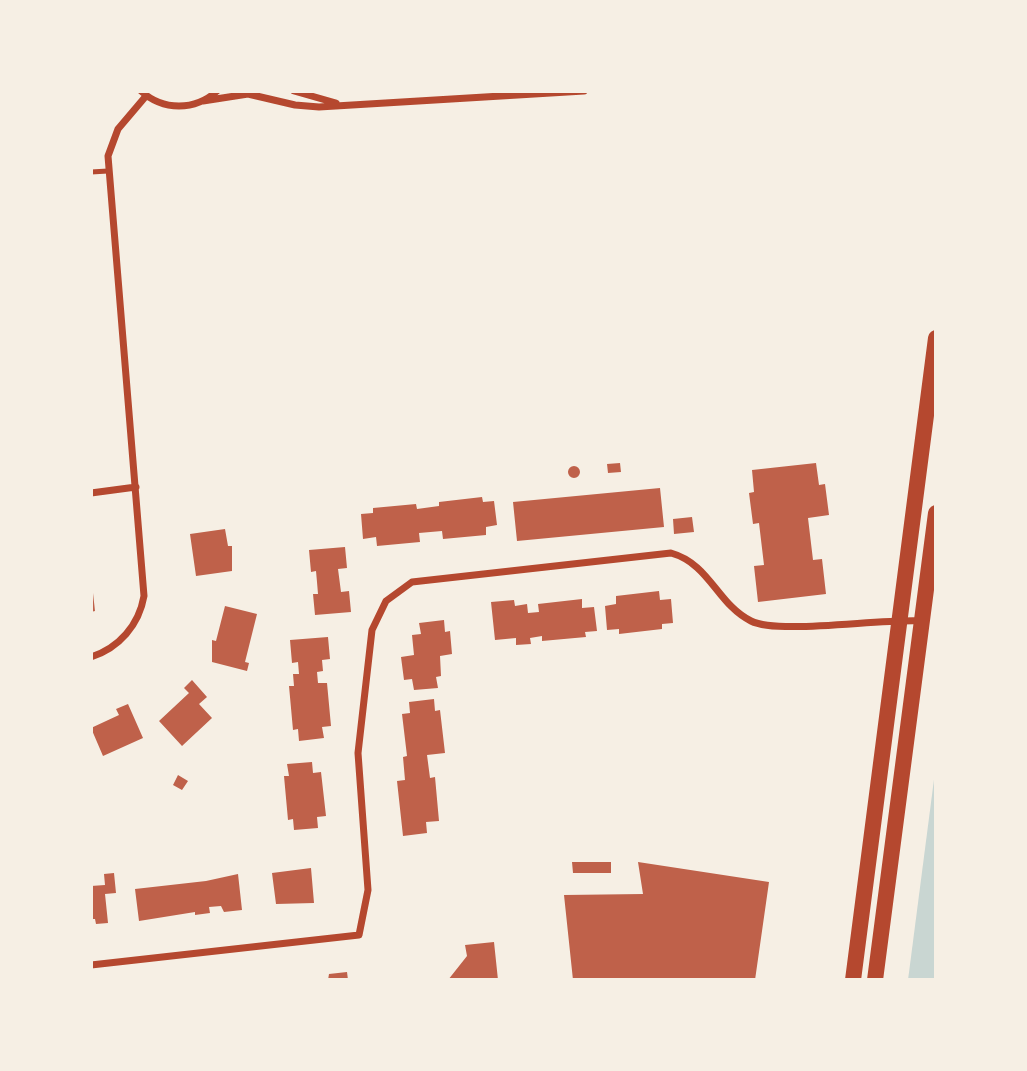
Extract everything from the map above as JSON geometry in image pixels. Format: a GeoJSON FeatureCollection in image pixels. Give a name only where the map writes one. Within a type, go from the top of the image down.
{"type":"FeatureCollection","features":[{"type":"Feature","properties":{"kind":"main road"},"geometry":{"type":"LineString","coordinates":[[853,980],[936,338]]}},
{"type":"Feature","properties":{"kind":"main road"},"geometry":{"type":"LineString","coordinates":[[874,980],[936,513]]}},
{"type":"Feature","properties":{"kind":"street"},"geometry":{"type":"LineString","coordinates":[[203,101],[217,91]]}},
{"type":"Feature","properties":{"kind":"street"},"geometry":{"type":"LineString","coordinates":[[294,91],[344,104]]}},
{"type":"Feature","properties":{"kind":"street"},"geometry":{"type":"LineString","coordinates":[[91,657],[112,648],[124,638],[143,604],[145,580],[108,151],[113,136],[144,93],[174,106],[248,94],[303,106],[584,91]]}},
{"type":"Feature","properties":{"kind":"street"},"geometry":{"type":"LineString","coordinates":[[91,493],[136,487]]}},
{"type":"Feature","properties":{"kind":"street"},"geometry":{"type":"LineString","coordinates":[[91,965],[359,935],[368,890],[358,753],[372,630],[386,601],[412,582],[671,553],[701,567],[729,606],[761,624],[900,619],[922,621]]}},
{"type":"Feature","properties":{"kind":"lane"},"geometry":{"type":"LineString","coordinates":[[91,172],[108,171]]}},
{"type":"Feature","properties":{"kind":"shaded area"},"geometry":{"type":"Polygon","coordinates":[[[936,764],[936,980],[908,980],[936,764]]]}},
{"type":"Feature","properties":{"kind":"building"},"geometry":{"type":"Polygon","coordinates":[[[620,463],[621,472],[608,473],[607,464],[620,463]]]}},
{"type":"Feature","properties":{"kind":"building"},"geometry":{"type":"Polygon","coordinates":[[[816,463],[819,485],[825,484],[829,515],[808,518],[813,560],[822,559],[826,594],[758,602],[754,566],[764,565],[759,523],[753,524],[749,493],[754,492],[752,470],[816,463]]]}},
{"type":"Feature","properties":{"kind":"building"},"geometry":{"type":"Polygon","coordinates":[[[574,466],[580,472],[574,478],[568,472],[574,466]]]}},
{"type":"Feature","properties":{"kind":"building"},"geometry":{"type":"Polygon","coordinates":[[[660,488],[664,527],[517,541],[513,502],[660,488]]]}},
{"type":"Feature","properties":{"kind":"building"},"geometry":{"type":"Polygon","coordinates":[[[482,497],[483,502],[494,501],[497,525],[486,527],[486,535],[443,539],[442,531],[419,533],[420,542],[377,546],[376,537],[363,539],[361,514],[373,513],[373,508],[416,504],[417,509],[439,506],[439,502],[482,497]]]}},
{"type":"Feature","properties":{"kind":"building"},"geometry":{"type":"Polygon","coordinates":[[[692,517],[694,532],[674,534],[673,519],[692,517]]]}},
{"type":"Feature","properties":{"kind":"building"},"geometry":{"type":"Polygon","coordinates":[[[225,529],[228,546],[232,546],[232,571],[196,576],[190,534],[225,529]]]}},
{"type":"Feature","properties":{"kind":"building"},"geometry":{"type":"Polygon","coordinates":[[[345,547],[347,568],[338,569],[341,592],[349,591],[351,612],[315,615],[313,594],[318,594],[316,571],[311,572],[309,550],[345,547]]]}},
{"type":"Feature","properties":{"kind":"building"},"geometry":{"type":"Polygon","coordinates":[[[659,591],[660,600],[671,599],[673,623],[662,624],[662,629],[619,634],[619,629],[607,630],[605,606],[616,604],[616,596],[659,591]]]}},
{"type":"Feature","properties":{"kind":"building"},"geometry":{"type":"Polygon","coordinates":[[[93,593],[95,611],[91,612],[91,594],[93,593]]]}},
{"type":"Feature","properties":{"kind":"building"},"geometry":{"type":"Polygon","coordinates":[[[582,599],[582,608],[594,607],[597,631],[585,632],[586,637],[542,641],[542,636],[530,638],[531,644],[516,645],[516,638],[495,640],[491,602],[514,600],[515,606],[527,604],[528,613],[539,612],[538,604],[582,599]]]}},
{"type":"Feature","properties":{"kind":"building"},"geometry":{"type":"Polygon","coordinates":[[[225,606],[257,614],[245,662],[249,663],[247,671],[212,662],[212,640],[216,641],[225,606]]]}},
{"type":"Feature","properties":{"kind":"building"},"geometry":{"type":"Polygon","coordinates":[[[444,620],[445,632],[450,631],[452,654],[440,656],[441,676],[436,677],[438,688],[414,690],[412,679],[404,680],[401,657],[414,655],[412,635],[421,634],[419,623],[444,620]]]}},
{"type":"Feature","properties":{"kind":"building"},"geometry":{"type":"Polygon","coordinates":[[[328,637],[330,659],[322,660],[323,671],[317,672],[318,683],[327,683],[331,726],[322,727],[324,738],[299,741],[298,729],[293,730],[289,686],[294,686],[293,674],[299,674],[298,662],[292,663],[290,640],[328,637]]]}},
{"type":"Feature","properties":{"kind":"building"},"geometry":{"type":"Polygon","coordinates":[[[192,680],[207,697],[199,704],[212,718],[182,746],[159,721],[189,693],[184,688],[192,680]]]}},
{"type":"Feature","properties":{"kind":"building"},"geometry":{"type":"Polygon","coordinates":[[[434,699],[435,711],[440,710],[445,753],[427,755],[430,778],[435,777],[439,821],[426,822],[427,833],[403,836],[397,781],[405,780],[403,757],[407,756],[402,714],[410,713],[409,702],[434,699]]]}},
{"type":"Feature","properties":{"kind":"building"},"geometry":{"type":"Polygon","coordinates":[[[128,704],[143,738],[103,756],[91,728],[119,715],[116,709],[128,704]]]}},
{"type":"Feature","properties":{"kind":"building"},"geometry":{"type":"Polygon","coordinates":[[[312,762],[313,773],[321,772],[326,816],[317,817],[318,828],[294,830],[293,819],[288,820],[284,776],[289,776],[287,764],[312,762]]]}},
{"type":"Feature","properties":{"kind":"building"},"geometry":{"type":"Polygon","coordinates":[[[178,775],[188,781],[182,790],[173,785],[178,775]]]}},
{"type":"Feature","properties":{"kind":"building"},"geometry":{"type":"Polygon","coordinates":[[[572,862],[611,862],[611,873],[573,873],[572,862]]]}},
{"type":"Feature","properties":{"kind":"building"},"geometry":{"type":"Polygon","coordinates":[[[638,862],[769,882],[755,980],[573,980],[564,895],[643,894],[638,862]]]}},
{"type":"Feature","properties":{"kind":"building"},"geometry":{"type":"Polygon","coordinates":[[[311,868],[314,903],[276,904],[272,873],[311,868]]]}},
{"type":"Feature","properties":{"kind":"building"},"geometry":{"type":"Polygon","coordinates":[[[114,873],[116,893],[105,894],[108,923],[96,924],[95,919],[91,919],[91,886],[105,885],[104,874],[114,873]]]}},
{"type":"Feature","properties":{"kind":"building"},"geometry":{"type":"Polygon","coordinates":[[[238,874],[242,910],[224,912],[221,906],[209,907],[210,913],[195,915],[195,912],[139,921],[135,889],[206,881],[238,874]]]}},
{"type":"Feature","properties":{"kind":"building"},"geometry":{"type":"Polygon","coordinates":[[[494,942],[498,980],[448,980],[467,956],[465,945],[494,942]]]}},
{"type":"Feature","properties":{"kind":"building"},"geometry":{"type":"Polygon","coordinates":[[[347,972],[348,980],[328,980],[329,974],[347,972]]]}}]}
